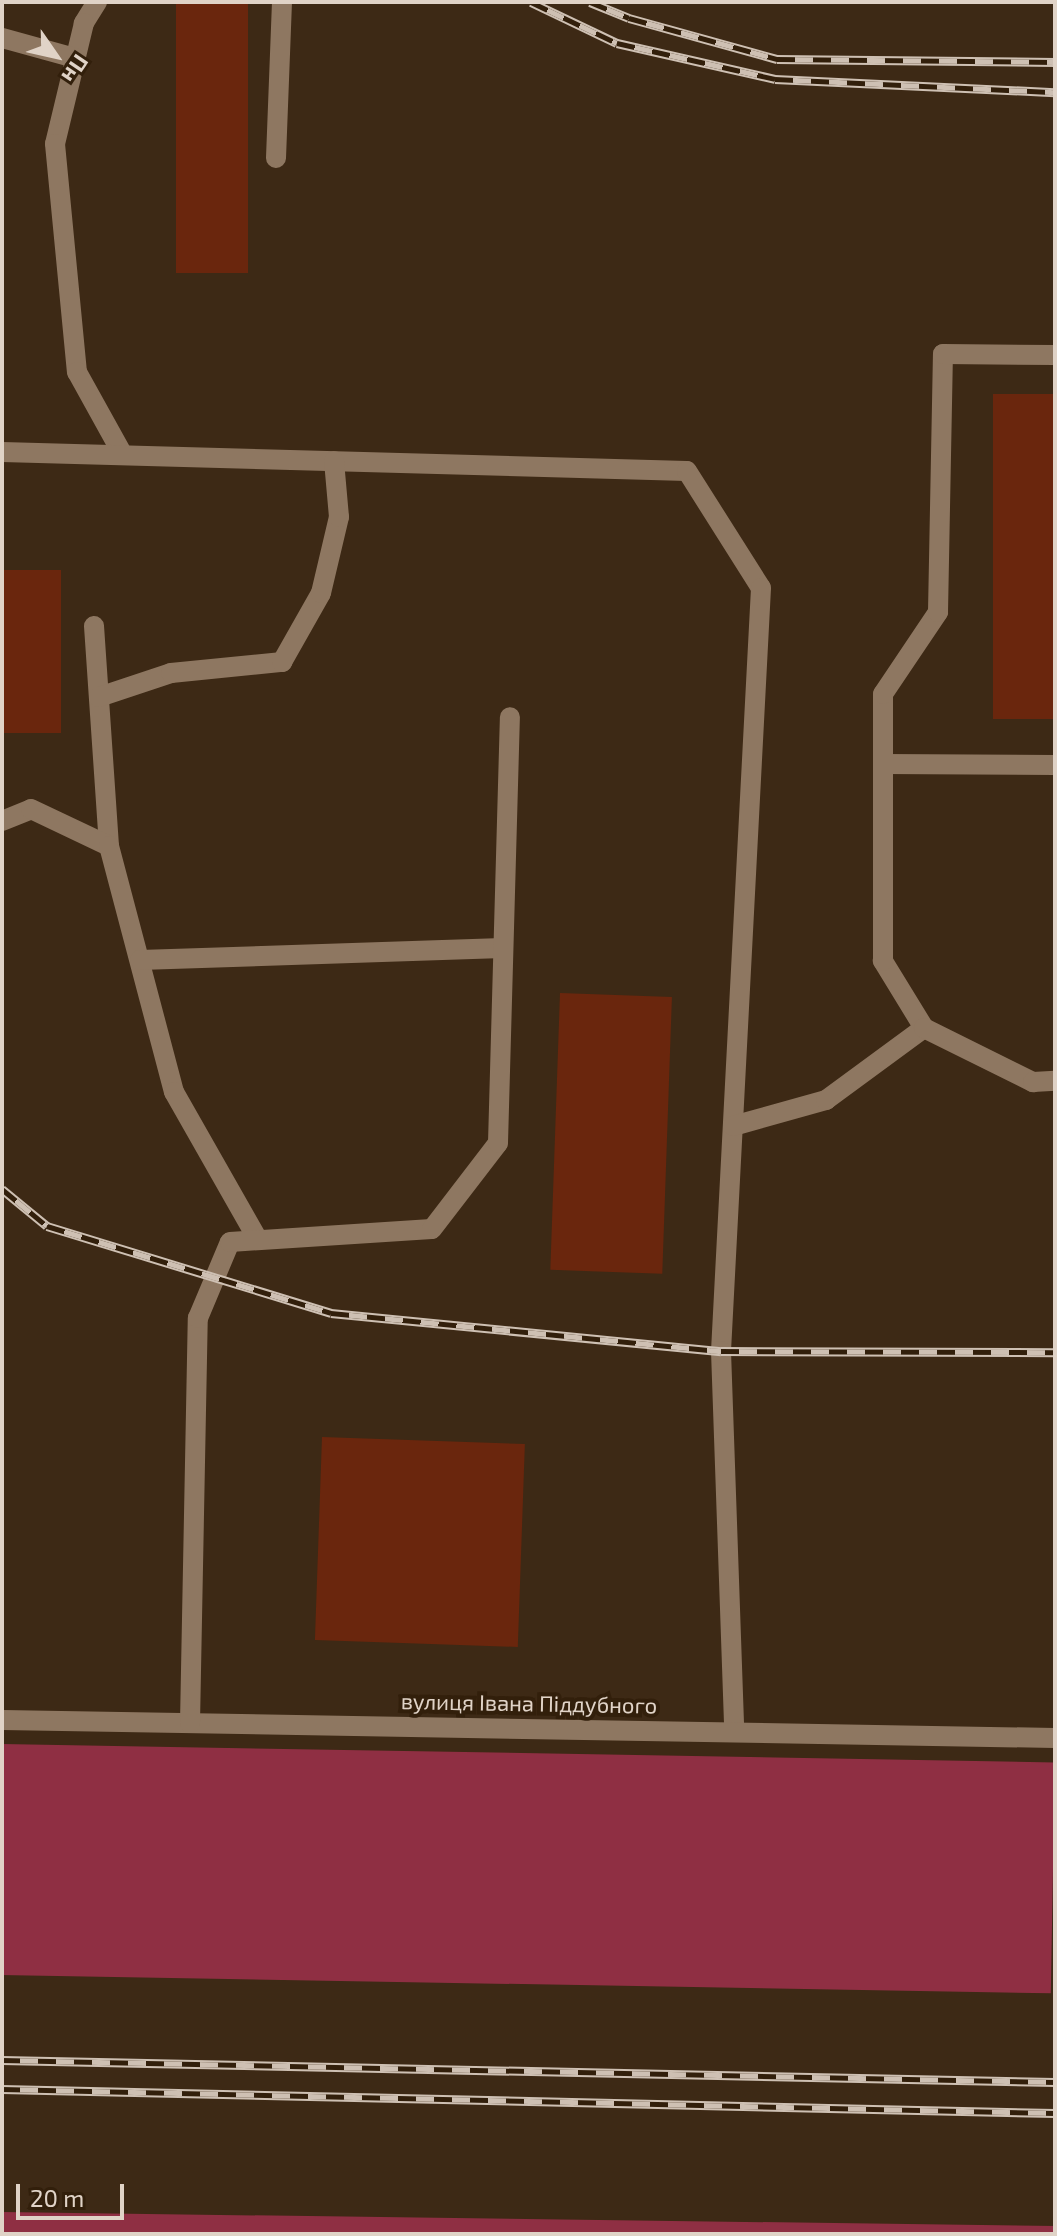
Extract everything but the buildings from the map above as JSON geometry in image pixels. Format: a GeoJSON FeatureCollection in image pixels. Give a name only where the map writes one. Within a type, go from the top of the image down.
{"type":"FeatureCollection","features":[{"type":"Feature","properties":{"kind":"street"},"geometry":{"type":"LineString","coordinates":[[97,2],[84,23],[55,144],[77,372],[123,455]]}},
{"type":"Feature","properties":{"kind":"street"},"geometry":{"type":"LineString","coordinates":[[276,158],[282,2]]}},
{"type":"Feature","properties":{"kind":"street"},"geometry":{"type":"LineString","coordinates":[[2,38],[75,58]]}},
{"type":"Feature","properties":{"kind":"street"},"geometry":{"type":"LineString","coordinates":[[1055,355],[943,354],[938,612],[883,694],[883,961],[924,1028],[1033,1082],[1055,1081]]}},
{"type":"Feature","properties":{"kind":"street"},"geometry":{"type":"LineString","coordinates":[[2,452],[687,471],[761,588],[721,1351],[734,1730]]}},
{"type":"Feature","properties":{"kind":"street"},"geometry":{"type":"LineString","coordinates":[[99,697],[171,673],[282,662],[321,593],[339,517],[334,461]]}},
{"type":"Feature","properties":{"kind":"street"},"geometry":{"type":"LineString","coordinates":[[94,626],[109,846],[174,1092],[258,1240]]}},
{"type":"Feature","properties":{"kind":"street"},"geometry":{"type":"LineString","coordinates":[[190,1723],[198,1318],[230,1242],[432,1229],[498,1143],[510,717]]}},
{"type":"Feature","properties":{"kind":"street"},"geometry":{"type":"LineString","coordinates":[[883,764],[1055,765]]}},
{"type":"Feature","properties":{"kind":"street"},"geometry":{"type":"LineString","coordinates":[[2,821],[31,809],[109,846]]}},
{"type":"Feature","properties":{"kind":"street"},"geometry":{"type":"LineString","coordinates":[[140,960],[503,948]]}},
{"type":"Feature","properties":{"kind":"street"},"geometry":{"type":"LineString","coordinates":[[733,1126],[826,1100],[924,1028]]}},
{"type":"Feature","properties":{"kind":"street","name":"вулиця Івана Піддубного"},"geometry":{"type":"LineString","coordinates":[[2,1720],[734,1730],[1055,1738]]}},
{"type":"Feature","properties":{"kind":"shaded area"},"geometry":{"type":"Polygon","coordinates":[[[2,1744],[1055,1762],[1051,1993],[2,1975],[2,1744]]]}},
{"type":"Feature","properties":{"kind":"shaded area"},"geometry":{"type":"Polygon","coordinates":[[[2,2212],[1055,2226],[1055,2234],[2,2234],[2,2212]]]}},
{"type":"Feature","properties":{"kind":"railway"},"geometry":{"type":"LineString","coordinates":[[531,2],[617,43],[775,79],[1055,92]]}},
{"type":"Feature","properties":{"kind":"railway"},"geometry":{"type":"LineString","coordinates":[[590,2],[629,18],[777,59],[1055,62]]}},
{"type":"Feature","properties":{"kind":"railway"},"geometry":{"type":"LineString","coordinates":[[2,1189],[47,1226],[331,1313],[721,1351],[1055,1352]]}},
{"type":"Feature","properties":{"kind":"railway"},"geometry":{"type":"LineString","coordinates":[[2,2060],[1055,2082]]}},
{"type":"Feature","properties":{"kind":"railway"},"geometry":{"type":"LineString","coordinates":[[2,2089],[1055,2113]]}}]}
